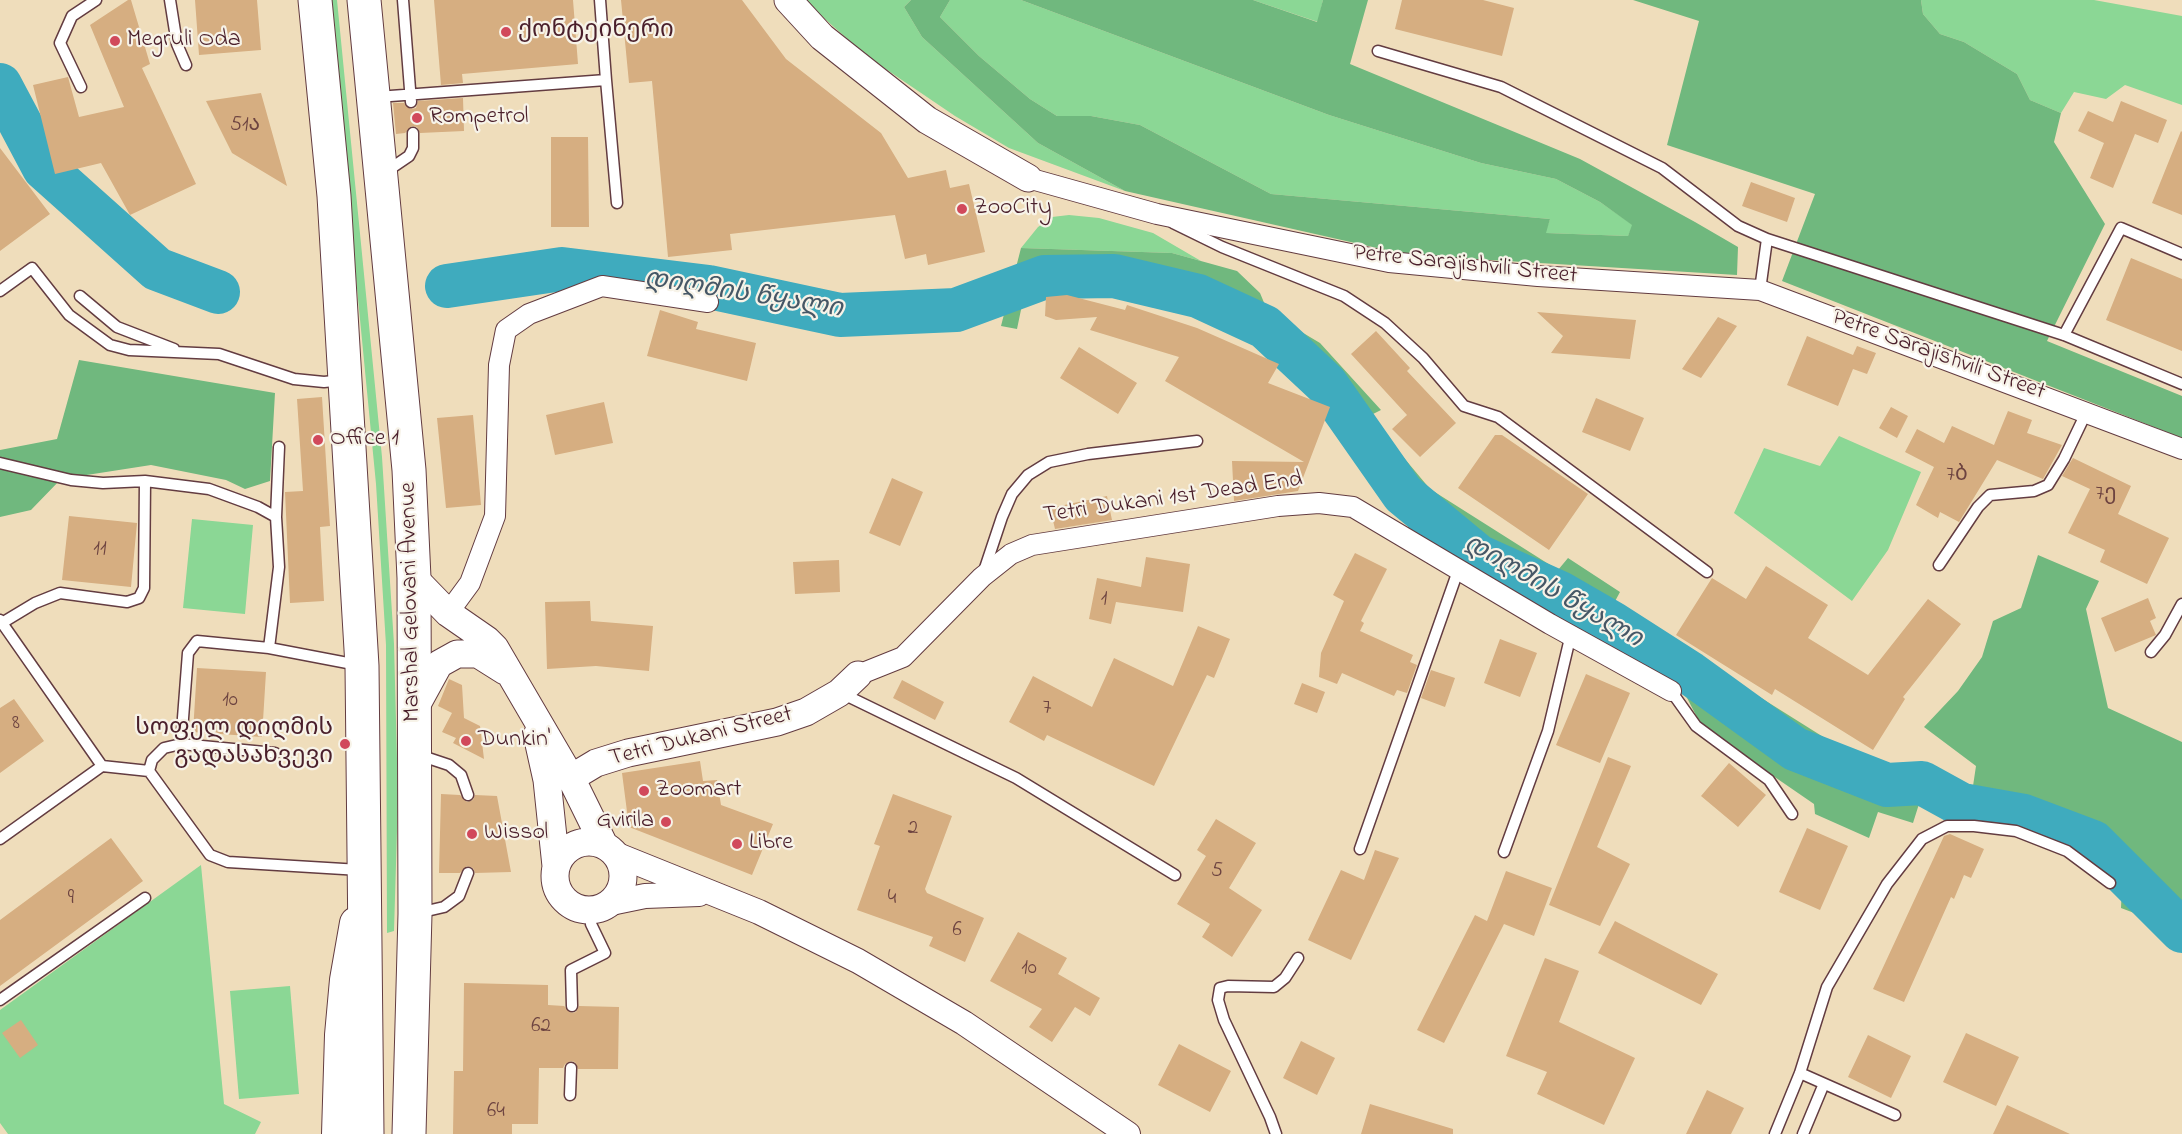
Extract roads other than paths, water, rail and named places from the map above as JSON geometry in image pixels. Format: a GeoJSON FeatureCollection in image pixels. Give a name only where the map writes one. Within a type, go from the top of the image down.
{"type":"FeatureCollection","features":[{"type":"Feature","properties":{"kind":"highway"},"geometry":{"type":"LineString","coordinates":[[315,0],[334,196],[362,666],[367,1134]]}},
{"type":"Feature","properties":{"kind":"highway","name":"Marshal Gelovani Avenue"},"geometry":{"type":"LineString","coordinates":[[364,0],[409,470],[414,578],[415,914],[409,1134]]}},
{"type":"Feature","properties":{"kind":"main road"},"geometry":{"type":"LineString","coordinates":[[307,0],[319,35]]}},
{"type":"Feature","properties":{"kind":"main road","name":"Petre Sarajishvili Street"},"geometry":{"type":"LineString","coordinates":[[788,0],[822,37],[927,120],[1028,178]]}},
{"type":"Feature","properties":{"kind":"main road"},"geometry":{"type":"LineString","coordinates":[[414,578],[448,613],[488,640],[510,676],[531,711],[571,778],[623,874],[618,895],[600,907],[569,904],[561,897],[556,887],[547,780],[531,711]]}},
{"type":"Feature","properties":{"kind":"main road"},"geometry":{"type":"LineString","coordinates":[[416,706],[439,664],[457,654],[478,654],[489,659],[510,676]]}},
{"type":"Feature","properties":{"kind":"main road","name":"Tetri Dukani Street"},"geometry":{"type":"LineString","coordinates":[[571,778],[596,764],[628,753],[777,722],[806,712],[849,684]]}},
{"type":"Feature","properties":{"kind":"main road"},"geometry":{"type":"LineString","coordinates":[[556,866],[570,848],[581,843],[610,850]]}},
{"type":"Feature","properties":{"kind":"main road"},"geometry":{"type":"LineString","coordinates":[[338,1134],[346,980],[363,877]]}},
{"type":"Feature","properties":{"kind":"street","name":"Petre Sarajishvili Street"},"geometry":{"type":"LineString","coordinates":[[1028,178],[1157,214],[1389,262],[1538,276],[1760,290],[2182,448]]}},
{"type":"Feature","properties":{"kind":"street"},"geometry":{"type":"LineString","coordinates":[[448,613],[470,583],[495,516],[499,365],[506,330],[529,314],[602,286],[708,302]]}},
{"type":"Feature","properties":{"kind":"street","name":"Tetri Dukani 1st Dead End"},"geometry":{"type":"LineString","coordinates":[[849,684],[903,657],[982,577],[1011,554],[1032,545],[1278,506],[1318,503],[1353,507],[1671,691]]}},
{"type":"Feature","properties":{"kind":"street"},"geometry":{"type":"LineString","coordinates":[[610,850],[802,932],[868,967],[964,1023],[1128,1134]]}},
{"type":"Feature","properties":{"kind":"street"},"geometry":{"type":"LineString","coordinates":[[600,907],[676,893],[717,895]]}},
{"type":"Feature","properties":{"kind":"lane"},"geometry":{"type":"LineString","coordinates":[[81,87],[60,43],[72,16],[96,0]]}},
{"type":"Feature","properties":{"kind":"lane"},"geometry":{"type":"LineString","coordinates":[[170,0],[177,44],[186,65]]}},
{"type":"Feature","properties":{"kind":"lane"},"geometry":{"type":"LineString","coordinates":[[403,0],[411,98]]}},
{"type":"Feature","properties":{"kind":"lane"},"geometry":{"type":"LineString","coordinates":[[600,0],[617,203]]}},
{"type":"Feature","properties":{"kind":"lane"},"geometry":{"type":"LineString","coordinates":[[1378,51],[1501,87],[1662,168],[1738,226],[1767,239],[2064,335],[2182,384]]}},
{"type":"Feature","properties":{"kind":"lane"},"geometry":{"type":"LineString","coordinates":[[374,98],[411,98],[606,80]]}},
{"type":"Feature","properties":{"kind":"lane"},"geometry":{"type":"LineString","coordinates":[[382,185],[409,156],[413,148],[413,133]]}},
{"type":"Feature","properties":{"kind":"lane"},"geometry":{"type":"LineString","coordinates":[[1157,214],[1222,247],[1344,297],[1385,323],[1423,358],[1464,406],[1498,417],[1707,572]]}},
{"type":"Feature","properties":{"kind":"lane"},"geometry":{"type":"LineString","coordinates":[[2064,335],[2121,228],[2182,254]]}},
{"type":"Feature","properties":{"kind":"lane"},"geometry":{"type":"LineString","coordinates":[[1760,290],[1767,239]]}},
{"type":"Feature","properties":{"kind":"lane"},"geometry":{"type":"LineString","coordinates":[[0,291],[32,268],[69,315],[110,345],[129,350],[219,354],[294,379],[324,382],[345,369]]}},
{"type":"Feature","properties":{"kind":"lane"},"geometry":{"type":"LineString","coordinates":[[80,296],[117,327],[186,353]]}},
{"type":"Feature","properties":{"kind":"lane"},"geometry":{"type":"LineString","coordinates":[[1939,565],[1978,507],[1990,495],[2034,491],[2048,485],[2064,459],[2087,411]]}},
{"type":"Feature","properties":{"kind":"lane"},"geometry":{"type":"LineString","coordinates":[[982,577],[1012,494],[1028,475],[1049,462],[1088,453],[1197,441]]}},
{"type":"Feature","properties":{"kind":"lane"},"geometry":{"type":"LineString","coordinates":[[269,648],[279,567],[276,517],[279,447]]}},
{"type":"Feature","properties":{"kind":"lane"},"geometry":{"type":"LineString","coordinates":[[0,463],[71,480],[103,483],[145,481],[209,489],[258,507],[276,517]]}},
{"type":"Feature","properties":{"kind":"lane"},"geometry":{"type":"LineString","coordinates":[[102,766],[1,622],[35,603],[60,593],[127,602],[139,598],[144,588],[145,481]]}},
{"type":"Feature","properties":{"kind":"lane"},"geometry":{"type":"LineString","coordinates":[[1360,849],[1459,568]]}},
{"type":"Feature","properties":{"kind":"lane"},"geometry":{"type":"LineString","coordinates":[[2151,652],[2165,635],[2182,604]]}},
{"type":"Feature","properties":{"kind":"lane"},"geometry":{"type":"LineString","coordinates":[[1504,852],[1548,731],[1571,634]]}},
{"type":"Feature","properties":{"kind":"lane"},"geometry":{"type":"LineString","coordinates":[[181,744],[190,647],[197,641],[269,648],[362,666]]}},
{"type":"Feature","properties":{"kind":"lane"},"geometry":{"type":"LineString","coordinates":[[849,684],[1016,778],[1175,875]]}},
{"type":"Feature","properties":{"kind":"lane"},"geometry":{"type":"LineString","coordinates":[[1671,691],[1696,726],[1769,780],[1792,814]]}},
{"type":"Feature","properties":{"kind":"lane"},"geometry":{"type":"LineString","coordinates":[[149,771],[152,760],[164,748],[181,744],[275,753]]}},
{"type":"Feature","properties":{"kind":"lane"},"geometry":{"type":"LineString","coordinates":[[415,754],[449,765],[462,775],[468,795]]}},
{"type":"Feature","properties":{"kind":"lane"},"geometry":{"type":"LineString","coordinates":[[0,839],[102,766],[149,771],[206,849],[216,859],[363,877]]}},
{"type":"Feature","properties":{"kind":"lane"},"geometry":{"type":"LineString","coordinates":[[1775,1134],[1800,1073],[1827,987],[1887,884],[1922,839],[1947,826],[1974,826],[2016,831],[2067,851],[2110,883]]}},
{"type":"Feature","properties":{"kind":"lane"},"geometry":{"type":"LineString","coordinates":[[415,914],[444,907],[459,896],[468,873]]}},
{"type":"Feature","properties":{"kind":"lane"},"geometry":{"type":"LineString","coordinates":[[0,1000],[145,898]]}},
{"type":"Feature","properties":{"kind":"lane"},"geometry":{"type":"LineString","coordinates":[[572,1006],[571,970],[605,953],[591,924],[600,907]]}},
{"type":"Feature","properties":{"kind":"lane"},"geometry":{"type":"LineString","coordinates":[[1276,1134],[1224,1020],[1218,1000],[1220,988],[1228,986],[1274,987],[1285,978],[1298,958]]}},
{"type":"Feature","properties":{"kind":"lane"},"geometry":{"type":"LineString","coordinates":[[570,1095],[571,1068]]}},
{"type":"Feature","properties":{"kind":"lane"},"geometry":{"type":"LineString","coordinates":[[1800,1073],[1823,1086],[1895,1115]]}},
{"type":"Feature","properties":{"kind":"lane"},"geometry":{"type":"LineString","coordinates":[[1803,1134],[1823,1086]]}},
{"type":"Feature","properties":{"kind":"waterway","name":"დიღმის წყალი"},"geometry":{"type":"LineString","coordinates":[[0,85],[44,168],[157,269],[218,292]]}},
{"type":"Feature","properties":{"kind":"waterway","name":"დიღმის წყალი"},"geometry":{"type":"LineString","coordinates":[[447,286],[562,269],[709,287],[840,315],[956,310],[1045,277],[1114,276],[1198,296],[1265,327],[1326,384],[1403,494],[1478,556],[1560,593],[1612,623],[1690,673],[1795,749],[1887,785],[1922,783],[1962,805],[2024,816],[2093,842],[2182,931]]}},
{"type":"Feature","properties":{"kind":"place","name":"ქონტეინერი"},"geometry":{"type":"Point","coordinates":[506,32]}},
{"type":"Feature","properties":{"kind":"place","name":"Megruli Oda"},"geometry":{"type":"Point","coordinates":[115,41]}},
{"type":"Feature","properties":{"kind":"place","name":"Rompetrol"},"geometry":{"type":"Point","coordinates":[417,118]}},
{"type":"Feature","properties":{"kind":"place","name":"ZooCity"},"geometry":{"type":"Point","coordinates":[962,209]}},
{"type":"Feature","properties":{"kind":"place","name":"Office 1"},"geometry":{"type":"Point","coordinates":[318,440]}},
{"type":"Feature","properties":{"kind":"place","name":"Dunkin'"},"geometry":{"type":"Point","coordinates":[466,741]}},
{"type":"Feature","properties":{"kind":"place","name":"სოფელ დიღმის გადასახვევი"},"geometry":{"type":"Point","coordinates":[345,744]}},
{"type":"Feature","properties":{"kind":"place","name":"Zoomart"},"geometry":{"type":"Point","coordinates":[644,791]}},
{"type":"Feature","properties":{"kind":"place","name":"Gvirila"},"geometry":{"type":"Point","coordinates":[666,822]}},
{"type":"Feature","properties":{"kind":"place","name":"Wissol"},"geometry":{"type":"Point","coordinates":[472,834]}},
{"type":"Feature","properties":{"kind":"place","name":"Libre"},"geometry":{"type":"Point","coordinates":[737,844]}}]}
